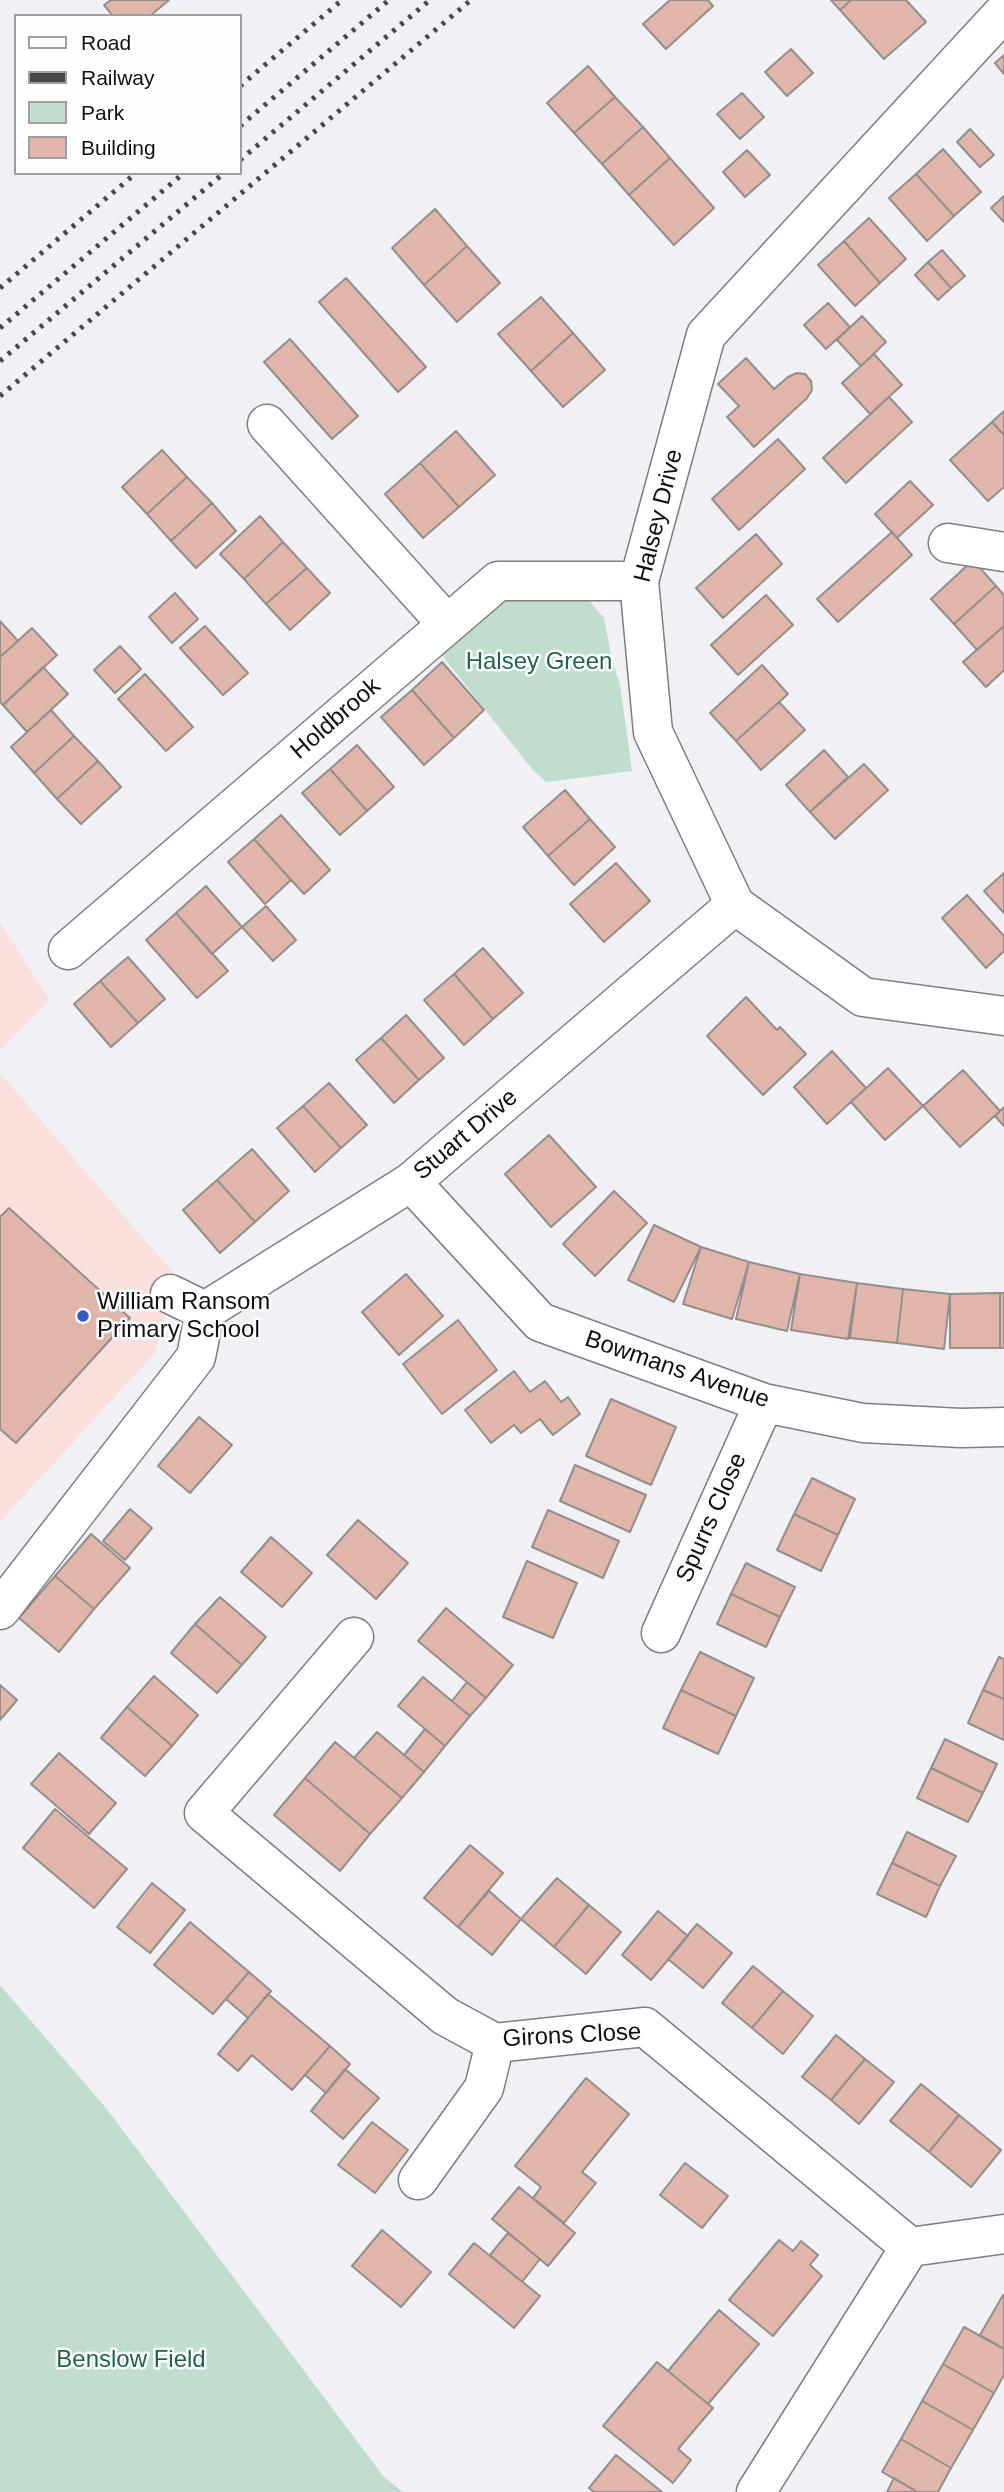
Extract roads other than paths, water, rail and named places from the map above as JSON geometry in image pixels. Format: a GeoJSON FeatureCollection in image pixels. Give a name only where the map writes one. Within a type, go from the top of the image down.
{"type":"FeatureCollection","features":[{"type":"Feature","properties":{"kind":"street","name":"Halsey Drive"},"geometry":{"type":"LineString","coordinates":[[1004,12],[706,335],[639,580],[653,732],[735,905],[863,997],[1004,1016]]}},
{"type":"Feature","properties":{"kind":"street"},"geometry":{"type":"LineString","coordinates":[[267,424],[447,624]]}},
{"type":"Feature","properties":{"kind":"street"},"geometry":{"type":"LineString","coordinates":[[948,543],[1004,552]]}},
{"type":"Feature","properties":{"kind":"street","name":"Holdbrook"},"geometry":{"type":"LineString","coordinates":[[68,950],[498,581],[639,580]]}},
{"type":"Feature","properties":{"kind":"street","name":"Stuart Drive"},"geometry":{"type":"LineString","coordinates":[[205,1311],[411,1182],[735,905]]}},
{"type":"Feature","properties":{"kind":"street","name":"Bowmans Avenue"},"geometry":{"type":"LineString","coordinates":[[411,1182],[540,1322],[764,1403],[863,1423],[961,1428],[1004,1427]]}},
{"type":"Feature","properties":{"kind":"street"},"geometry":{"type":"LineString","coordinates":[[0,1611],[196,1357],[205,1311],[170,1294]]}},
{"type":"Feature","properties":{"kind":"street","name":"Spurrs Close"},"geometry":{"type":"LineString","coordinates":[[661,1633],[764,1403]]}},
{"type":"Feature","properties":{"kind":"street","name":"Girons Close"},"geometry":{"type":"LineString","coordinates":[[354,1637],[204,1813],[445,2016],[495,2043],[645,2027],[909,2247]]}},
{"type":"Feature","properties":{"kind":"street"},"geometry":{"type":"LineString","coordinates":[[418,2179],[484,2088],[495,2043]]}},
{"type":"Feature","properties":{"kind":"street"},"geometry":{"type":"LineString","coordinates":[[756,2492],[909,2247],[1004,2234]]}},
{"type":"Feature","properties":{"kind":"railway"},"geometry":{"type":"LineString","coordinates":[[242,84],[342,0]]}},
{"type":"Feature","properties":{"kind":"railway"},"geometry":{"type":"LineString","coordinates":[[242,124],[389,0]]}},
{"type":"Feature","properties":{"kind":"railway"},"geometry":{"type":"LineString","coordinates":[[242,158],[430,0]]}},
{"type":"Feature","properties":{"kind":"railway"},"geometry":{"type":"LineString","coordinates":[[0,396],[471,0]]}},
{"type":"Feature","properties":{"kind":"railway"},"geometry":{"type":"LineString","coordinates":[[0,288],[134,175]]}},
{"type":"Feature","properties":{"kind":"railway"},"geometry":{"type":"LineString","coordinates":[[0,328],[182,175]]}},
{"type":"Feature","properties":{"kind":"railway"},"geometry":{"type":"LineString","coordinates":[[0,361],[222,175]]}},
{"type":"Feature","properties":{"kind":"place","name":"William Ransom Primary School"},"geometry":{"type":"Point","coordinates":[83,1316]}},
{"type":"Feature","properties":{"kind":"park label","name":"Halsey Green"},"geometry":{"type":"Point","coordinates":[539,662]}},
{"type":"Feature","properties":{"kind":"park label","name":"Benslow Field"},"geometry":{"type":"Point","coordinates":[131,2360]}}]}
